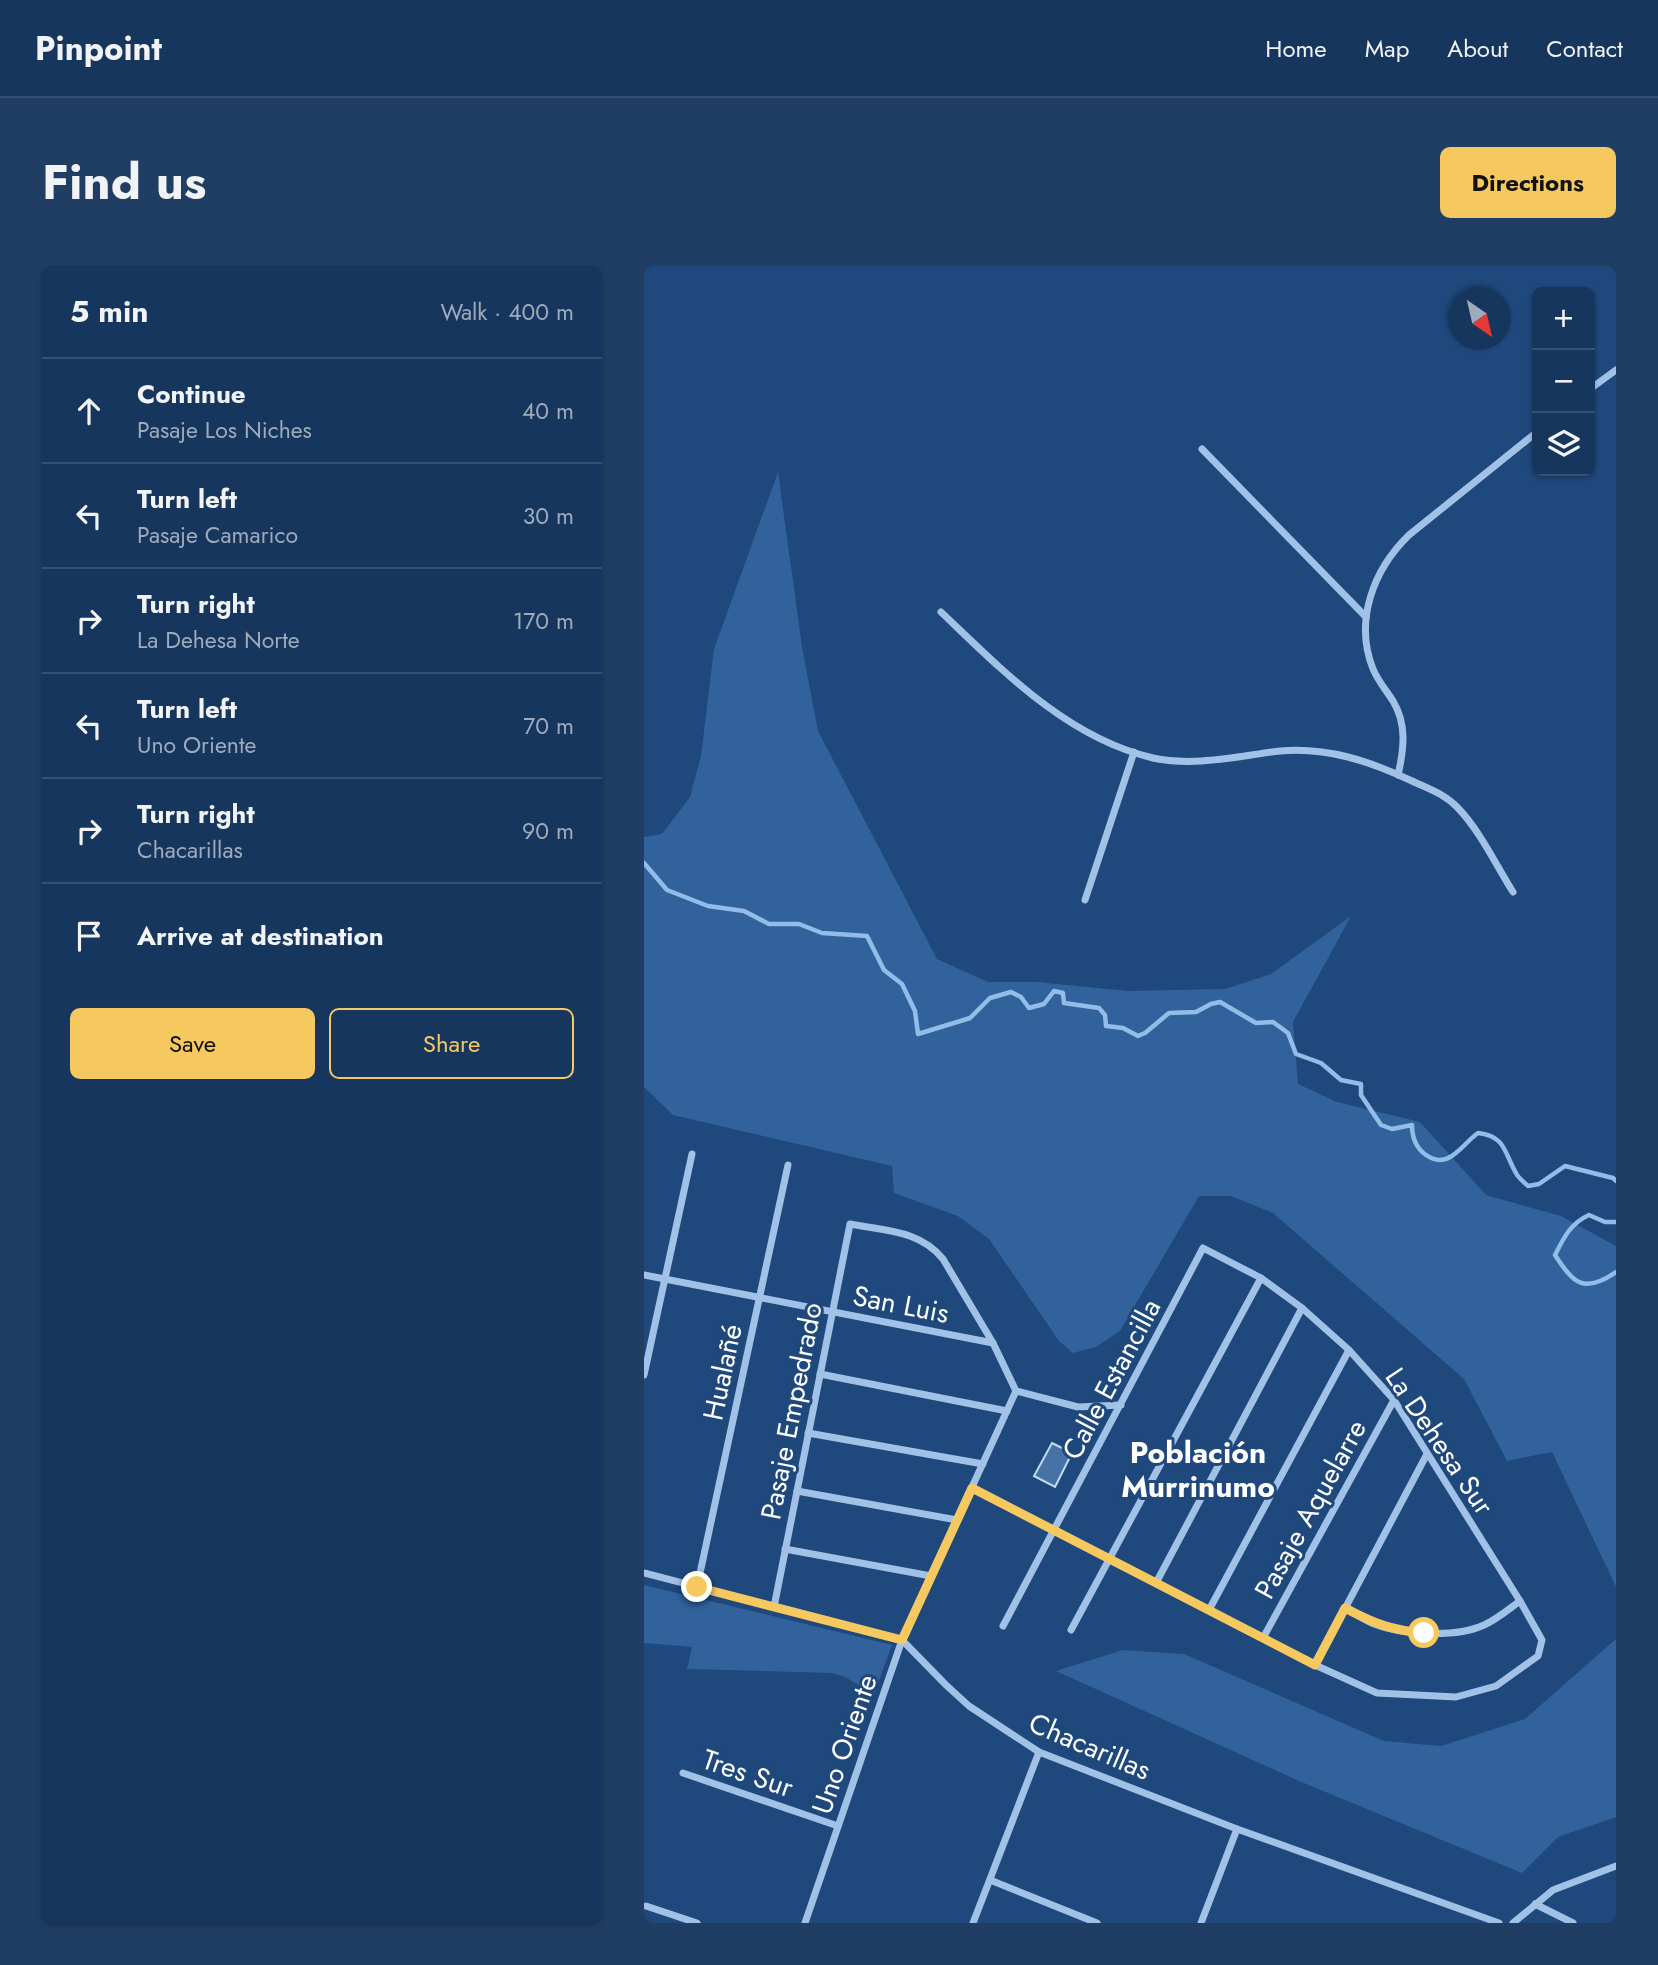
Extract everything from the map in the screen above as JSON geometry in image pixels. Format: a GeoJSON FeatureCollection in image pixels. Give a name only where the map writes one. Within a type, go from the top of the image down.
{"type":"FeatureCollection","features":[{"type":"Feature","properties":{"kind":"street"},"geometry":{"type":"LineString","coordinates":[[1595,385],[1616,370]]}},
{"type":"Feature","properties":{"kind":"street"},"geometry":{"type":"LineString","coordinates":[[1398,775],[1404,743],[1402,721],[1373,669],[1366,644],[1366,617],[1377,578],[1399,545],[1532,436]]}},
{"type":"Feature","properties":{"kind":"street"},"geometry":{"type":"LineString","coordinates":[[1202,449],[1366,617]]}},
{"type":"Feature","properties":{"kind":"street"},"geometry":{"type":"LineString","coordinates":[[941,612],[1007,675],[1048,707],[1090,733],[1134,752],[1184,761],[1292,750],[1325,751],[1365,761],[1444,795],[1466,817],[1513,892]]}},
{"type":"Feature","properties":{"kind":"street"},"geometry":{"type":"LineString","coordinates":[[1085,900],[1134,752]]}},
{"type":"Feature","properties":{"kind":"street"},"geometry":{"type":"LineString","coordinates":[[644,1374],[692,1154]]}},
{"type":"Feature","properties":{"kind":"street","name":"Hualañé"},"geometry":{"type":"LineString","coordinates":[[697,1587],[788,1165]]}},
{"type":"Feature","properties":{"kind":"street","name":"Pasaje Empedrado"},"geometry":{"type":"LineString","coordinates":[[774,1607],[850,1224],[920,1238],[933,1246],[993,1343]]}},
{"type":"Feature","properties":{"kind":"street","name":"La Dehesa Sur"},"geometry":{"type":"LineString","coordinates":[[1203,1248],[1261,1278],[1302,1308],[1349,1350],[1394,1400],[1542,1640],[1538,1656],[1496,1686],[1456,1697],[1377,1693],[1315,1665]]}},
{"type":"Feature","properties":{"kind":"street","name":"Calle Estancilla"},"geometry":{"type":"LineString","coordinates":[[1003,1626],[1203,1248]]}},
{"type":"Feature","properties":{"kind":"street","name":"San Luis"},"geometry":{"type":"LineString","coordinates":[[644,1275],[993,1343]]}},
{"type":"Feature","properties":{"kind":"street"},"geometry":{"type":"LineString","coordinates":[[1070,1630],[1261,1278]]}},
{"type":"Feature","properties":{"kind":"street"},"geometry":{"type":"LineString","coordinates":[[1156,1583],[1302,1308]]}},
{"type":"Feature","properties":{"kind":"street"},"geometry":{"type":"LineString","coordinates":[[993,1343],[1016,1391],[1078,1407],[1121,1405]]}},
{"type":"Feature","properties":{"kind":"street"},"geometry":{"type":"LineString","coordinates":[[1209,1610],[1349,1350]]}},
{"type":"Feature","properties":{"kind":"street"},"geometry":{"type":"LineString","coordinates":[[820,1374],[1007,1411]]}},
{"type":"Feature","properties":{"kind":"street","name":"Uno Oriente"},"geometry":{"type":"LineString","coordinates":[[805,1923],[902,1640],[1016,1391]]}},
{"type":"Feature","properties":{"kind":"street","name":"Pasaje Aquelarre"},"geometry":{"type":"LineString","coordinates":[[1263,1638],[1394,1400]]}},
{"type":"Feature","properties":{"kind":"street"},"geometry":{"type":"LineString","coordinates":[[808,1433],[983,1464]]}},
{"type":"Feature","properties":{"kind":"street"},"geometry":{"type":"LineString","coordinates":[[972,1488],[1315,1665],[1427,1454]]}},
{"type":"Feature","properties":{"kind":"street"},"geometry":{"type":"LineString","coordinates":[[797,1491],[957,1520]]}},
{"type":"Feature","properties":{"kind":"street"},"geometry":{"type":"LineString","coordinates":[[785,1549],[931,1576]]}},
{"type":"Feature","properties":{"kind":"street"},"geometry":{"type":"LineString","coordinates":[[644,1573],[902,1640]]}},
{"type":"Feature","properties":{"kind":"street"},"geometry":{"type":"LineString","coordinates":[[1345,1608],[1374,1624],[1394,1630],[1458,1632],[1483,1626],[1520,1601]]}},
{"type":"Feature","properties":{"kind":"street","name":"Chacarillas"},"geometry":{"type":"LineString","coordinates":[[902,1640],[938,1678],[970,1706],[1039,1752],[1237,1829],[1499,1923]]}},
{"type":"Feature","properties":{"kind":"street"},"geometry":{"type":"LineString","coordinates":[[973,1923],[1039,1752]]}},
{"type":"Feature","properties":{"kind":"street","name":"Tres Sur"},"geometry":{"type":"LineString","coordinates":[[683,1773],[838,1826]]}},
{"type":"Feature","properties":{"kind":"street"},"geometry":{"type":"LineString","coordinates":[[1201,1923],[1237,1829]]}},
{"type":"Feature","properties":{"kind":"street"},"geometry":{"type":"LineString","coordinates":[[1513,1923],[1553,1890],[1616,1866]]}},
{"type":"Feature","properties":{"kind":"street"},"geometry":{"type":"LineString","coordinates":[[990,1880],[1097,1923]]}},
{"type":"Feature","properties":{"kind":"street"},"geometry":{"type":"LineString","coordinates":[[1535,1904],[1573,1923]]}},
{"type":"Feature","properties":{"kind":"street"},"geometry":{"type":"LineString","coordinates":[[646,1906],[697,1923]]}},
{"type":"Feature","properties":{"kind":"shaded area"},"geometry":{"type":"Polygon","coordinates":[[[778,472],[802,647],[818,731],[937,959],[988,982],[1037,982],[1127,991],[1225,989],[1271,974],[1351,916],[1293,1022],[1298,1084],[1337,1102],[1420,1122],[1486,1195],[1561,1216],[1616,1246],[1616,1587],[1552,1452],[1507,1461],[1464,1379],[1273,1213],[1231,1196],[1199,1196],[1120,1331],[1096,1347],[1073,1353],[1059,1341],[989,1239],[958,1216],[894,1193],[892,1166],[673,1115],[644,1087],[644,837],[662,834],[690,797],[701,756],[714,649],[778,472]]]}},
{"type":"Feature","properties":{"kind":"shaded area"},"geometry":{"type":"Polygon","coordinates":[[[644,1585],[892,1645],[874,1694],[845,1677],[832,1673],[687,1669],[692,1647],[644,1643],[644,1585]]]}},
{"type":"Feature","properties":{"kind":"shaded area"},"geometry":{"type":"Polygon","coordinates":[[[1616,1639],[1616,1817],[1558,1837],[1522,1873],[1299,1781],[1056,1671],[1123,1650],[1184,1654],[1384,1741],[1441,1746],[1525,1719],[1616,1639]]]}},
{"type":"Feature","properties":{"kind":"building"},"geometry":{"type":"Polygon","coordinates":[[[1052,1443],[1072,1453],[1055,1487],[1034,1476],[1052,1443]]]}},
{"type":"Feature","properties":{"kind":"waterway"},"geometry":{"type":"LineString","coordinates":[[644,863],[667,890],[708,906],[744,911],[769,924],[799,924],[822,933],[867,936],[884,970],[902,984],[915,1011],[918,1034],[970,1018],[990,998],[1011,992],[1021,997],[1029,1008],[1044,1004],[1054,991],[1063,993],[1064,1003],[1099,1008],[1105,1015],[1106,1026],[1123,1028],[1138,1036],[1169,1013],[1196,1012],[1220,1002],[1256,1023],[1273,1022],[1288,1033],[1296,1054],[1321,1063],[1341,1080],[1361,1084],[1361,1095],[1381,1125],[1392,1129],[1412,1125],[1417,1146],[1434,1159],[1442,1160],[1455,1154],[1478,1133],[1499,1142],[1517,1175],[1528,1186],[1539,1184],[1565,1166],[1616,1181]]}},
{"type":"Feature","properties":{"kind":"waterway"},"geometry":{"type":"LineString","coordinates":[[1616,1222],[1605,1222],[1589,1215],[1583,1218],[1569,1231],[1555,1255],[1568,1273],[1581,1283],[1596,1283],[1616,1272]]}},
{"type":"Feature","properties":{"kind":"district","name":"Población Murrinumo"},"geometry":{"type":"Point","coordinates":[1198,1470]}},
{"type":"Feature","properties":{"kind":"route"},"geometry":{"type":"LineString","coordinates":[[697,1587],[902,1640],[972,1488],[1315,1665],[1345,1608],[1374,1624],[1394,1630],[1424,1633]]}}]}
